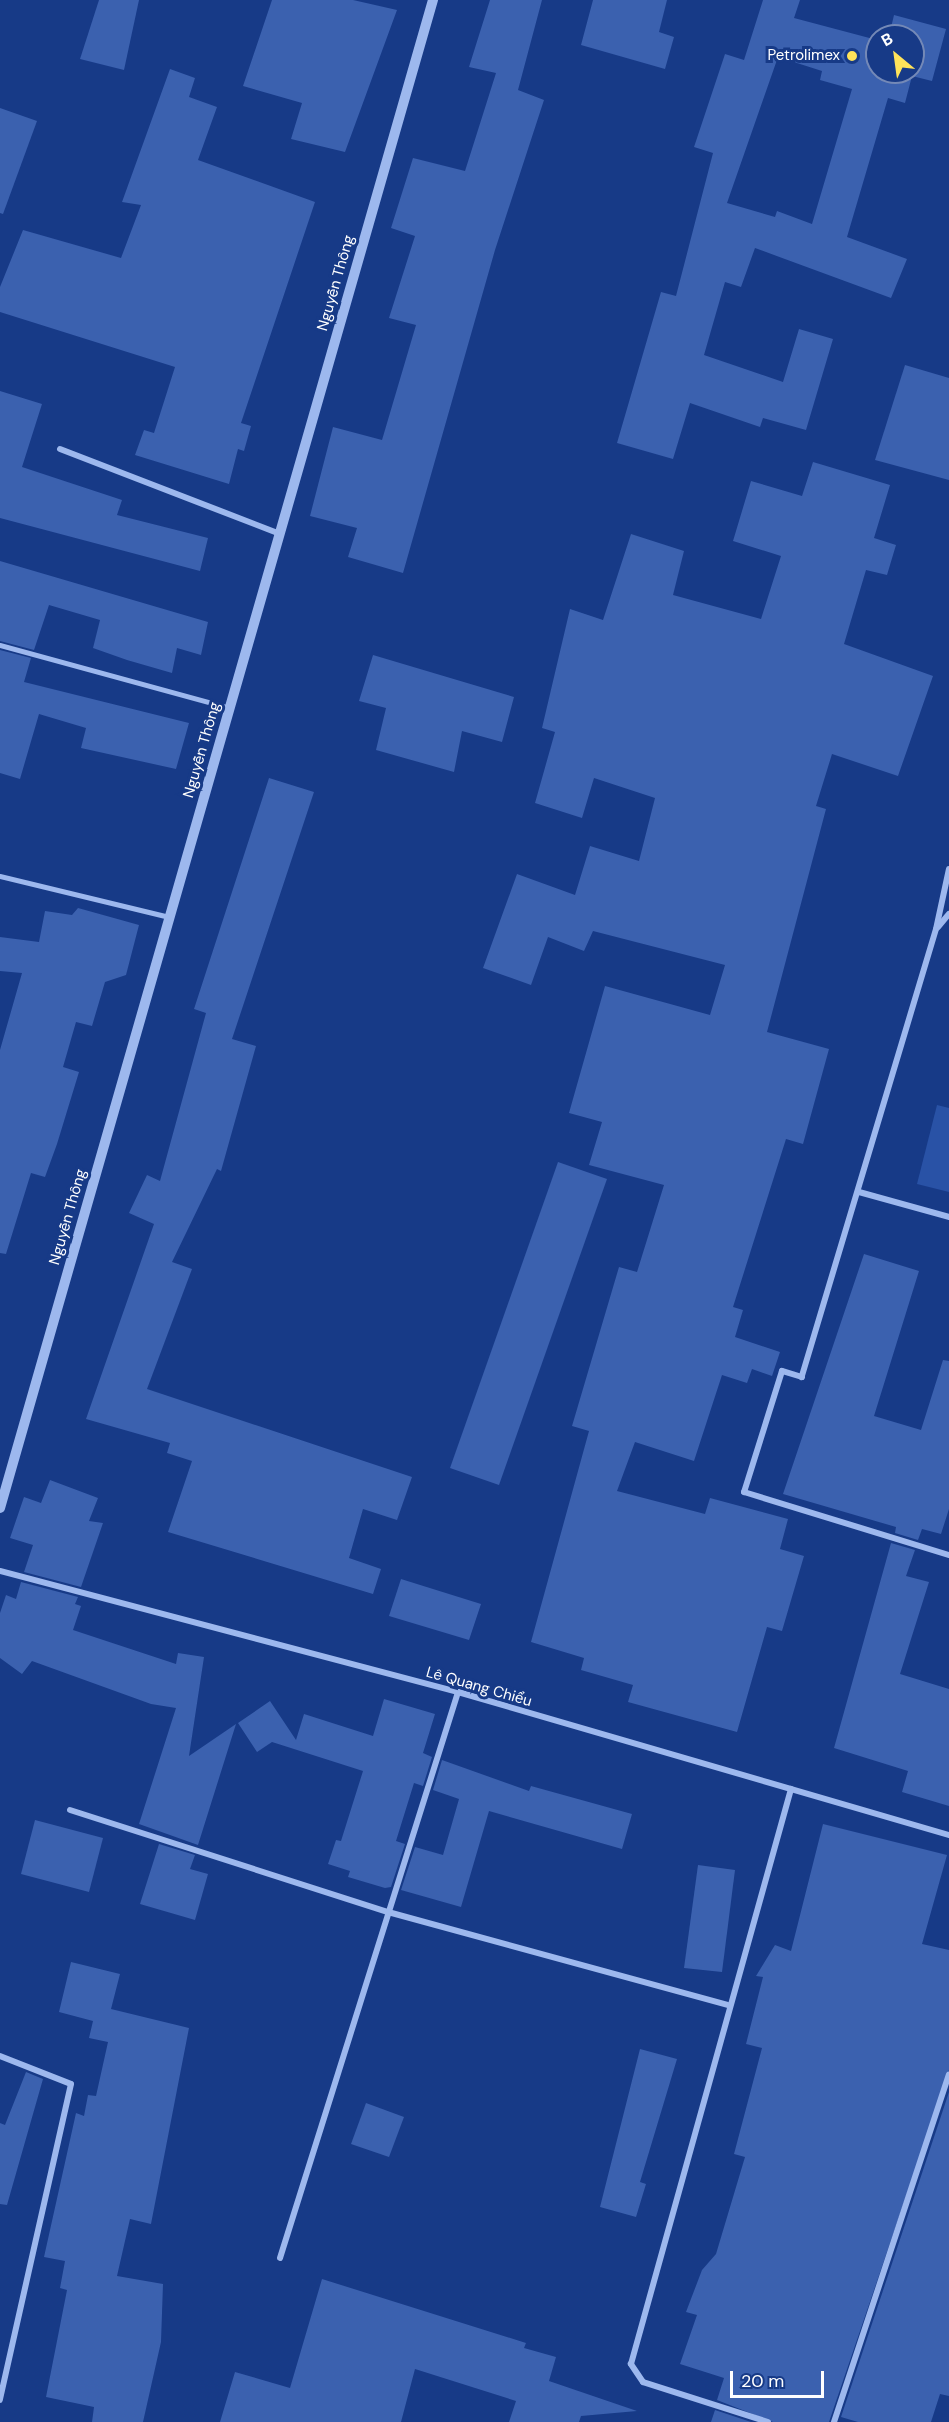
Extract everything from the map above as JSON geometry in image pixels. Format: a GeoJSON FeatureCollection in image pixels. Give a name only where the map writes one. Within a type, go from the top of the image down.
{"type":"FeatureCollection","features":[{"type":"Feature","properties":{"kind":"street","name":"Nguyễn Thông"},"geometry":{"type":"LineString","coordinates":[[0,1508],[433,0]]}},
{"type":"Feature","properties":{"kind":"street"},"geometry":{"type":"LineString","coordinates":[[60,449],[280,534]]}},
{"type":"Feature","properties":{"kind":"street"},"geometry":{"type":"LineString","coordinates":[[949,869],[936,929],[802,1377],[782,1371],[744,1492],[949,1555]]}},
{"type":"Feature","properties":{"kind":"street"},"geometry":{"type":"LineString","coordinates":[[936,929],[949,914]]}},
{"type":"Feature","properties":{"kind":"street"},"geometry":{"type":"LineString","coordinates":[[859,1192],[949,1217]]}},
{"type":"Feature","properties":{"kind":"street","name":"Lê Quang Chiểu"},"geometry":{"type":"LineString","coordinates":[[0,1571],[458,1692],[949,1835]]}},
{"type":"Feature","properties":{"kind":"street"},"geometry":{"type":"LineString","coordinates":[[280,2258],[458,1692]]}},
{"type":"Feature","properties":{"kind":"street"},"geometry":{"type":"LineString","coordinates":[[768,2422],[643,2382],[631,2364],[728,2005],[790,1789]]}},
{"type":"Feature","properties":{"kind":"street"},"geometry":{"type":"LineString","coordinates":[[70,1810],[388,1912],[728,2005]]}},
{"type":"Feature","properties":{"kind":"street"},"geometry":{"type":"LineString","coordinates":[[0,2056],[71,2084],[0,2400]]}},
{"type":"Feature","properties":{"kind":"street"},"geometry":{"type":"LineString","coordinates":[[834,2422],[949,2075]]}},
{"type":"Feature","properties":{"kind":"lane"},"geometry":{"type":"LineString","coordinates":[[0,645],[230,708]]}},
{"type":"Feature","properties":{"kind":"lane"},"geometry":{"type":"LineString","coordinates":[[0,876],[170,917]]}},
{"type":"Feature","properties":{"kind":"shaded area"},"geometry":{"type":"Polygon","coordinates":[[[937,1105],[949,1108],[949,1192],[917,1184],[937,1105]]]}},
{"type":"Feature","properties":{"kind":"building"},"geometry":{"type":"Polygon","coordinates":[[[99,0],[139,0],[124,70],[80,59],[99,0]]]}},
{"type":"Feature","properties":{"kind":"building"},"geometry":{"type":"Polygon","coordinates":[[[272,0],[353,0],[397,10],[345,152],[291,139],[302,103],[243,86],[272,0]]]}},
{"type":"Feature","properties":{"kind":"building"},"geometry":{"type":"Polygon","coordinates":[[[490,0],[542,0],[518,90],[544,100],[495,250],[403,573],[348,557],[357,528],[310,516],[333,427],[382,440],[416,325],[389,318],[415,236],[391,228],[413,158],[465,171],[496,73],[469,67],[490,0]]]}},
{"type":"Feature","properties":{"kind":"building"},"geometry":{"type":"Polygon","coordinates":[[[593,0],[667,0],[659,32],[674,37],[665,69],[581,45],[593,0]]]}},
{"type":"Feature","properties":{"kind":"building"},"geometry":{"type":"Polygon","coordinates":[[[763,0],[800,0],[794,18],[865,37],[865,84],[910,84],[905,103],[888,98],[847,237],[907,259],[891,298],[755,248],[741,287],[725,282],[704,355],[783,382],[799,329],[833,339],[806,430],[763,418],[760,427],[690,403],[673,459],[617,443],[661,292],[676,296],[713,153],[694,147],[725,54],[744,60],[763,0]],[[778,57],[727,203],[775,217],[777,211],[812,224],[852,89],[820,80],[822,71],[778,57]]]}},
{"type":"Feature","properties":{"kind":"building"},"geometry":{"type":"Polygon","coordinates":[[[894,15],[946,29],[932,81],[925,79],[925,24],[892,24],[894,15]]]}},
{"type":"Feature","properties":{"kind":"building"},"geometry":{"type":"Polygon","coordinates":[[[170,69],[195,78],[189,97],[217,107],[198,160],[315,202],[241,423],[251,426],[244,451],[238,449],[229,484],[135,455],[144,430],[154,433],[175,367],[0,312],[0,287],[23,230],[121,258],[141,205],[122,202],[170,69]]]}},
{"type":"Feature","properties":{"kind":"building"},"geometry":{"type":"Polygon","coordinates":[[[0,108],[37,121],[3,214],[0,213],[0,108]]]}},
{"type":"Feature","properties":{"kind":"building"},"geometry":{"type":"Polygon","coordinates":[[[905,365],[949,378],[949,480],[875,460],[905,365]]]}},
{"type":"Feature","properties":{"kind":"building"},"geometry":{"type":"Polygon","coordinates":[[[0,391],[42,404],[22,467],[122,500],[117,515],[208,538],[200,571],[0,518],[0,391]]]}},
{"type":"Feature","properties":{"kind":"building"},"geometry":{"type":"Polygon","coordinates":[[[813,462],[890,485],[874,538],[896,545],[887,575],[866,570],[844,644],[933,676],[898,776],[832,754],[816,806],[826,809],[767,1032],[829,1049],[803,1144],[786,1139],[733,1307],[743,1310],[735,1337],[780,1352],[772,1376],[752,1369],[747,1383],[722,1375],[694,1461],[635,1442],[617,1491],[705,1514],[710,1498],[788,1519],[780,1549],[804,1556],[782,1631],[767,1627],[737,1732],[628,1702],[633,1685],[581,1670],[584,1658],[531,1642],[589,1431],[572,1426],[619,1267],[637,1272],[664,1185],[589,1165],[602,1122],[569,1113],[605,986],[710,1015],[725,965],[593,931],[584,951],[548,937],[531,985],[483,968],[517,874],[575,895],[590,846],[639,861],[655,798],[594,778],[582,818],[535,803],[555,732],[542,728],[570,609],[603,620],[631,534],[684,551],[673,595],[761,619],[781,556],[733,541],[751,481],[802,496],[813,462]]]}},
{"type":"Feature","properties":{"kind":"building"},"geometry":{"type":"Polygon","coordinates":[[[0,561],[208,622],[201,655],[177,648],[172,673],[127,660],[93,648],[100,620],[49,605],[34,650],[0,641],[0,561]]]}},
{"type":"Feature","properties":{"kind":"building"},"geometry":{"type":"Polygon","coordinates":[[[0,650],[31,658],[24,682],[189,723],[176,769],[81,748],[86,728],[39,714],[20,779],[0,773],[0,650]]]}},
{"type":"Feature","properties":{"kind":"building"},"geometry":{"type":"Polygon","coordinates":[[[373,655],[514,697],[502,742],[462,731],[454,772],[376,750],[386,708],[359,701],[373,655]]]}},
{"type":"Feature","properties":{"kind":"building"},"geometry":{"type":"Polygon","coordinates":[[[269,778],[314,792],[232,1039],[256,1046],[221,1171],[217,1169],[172,1262],[192,1269],[147,1389],[412,1477],[397,1520],[363,1509],[349,1558],[381,1569],[373,1594],[168,1532],[192,1461],[167,1453],[170,1443],[86,1419],[154,1224],[129,1213],[147,1175],[160,1181],[206,1013],[194,1009],[269,778]]]}},
{"type":"Feature","properties":{"kind":"building"},"geometry":{"type":"Polygon","coordinates":[[[78,908],[139,925],[126,975],[105,982],[92,1026],[76,1022],[63,1067],[79,1072],[57,1144],[45,1177],[31,1173],[6,1254],[0,1253],[0,1050],[22,973],[0,971],[0,937],[39,942],[45,911],[72,915],[78,908]]]}},
{"type":"Feature","properties":{"kind":"building"},"geometry":{"type":"Polygon","coordinates":[[[558,1162],[607,1179],[499,1485],[450,1468],[558,1162]]]}},
{"type":"Feature","properties":{"kind":"building"},"geometry":{"type":"Polygon","coordinates":[[[864,1254],[919,1271],[874,1416],[921,1430],[943,1360],[949,1361],[949,1509],[941,1534],[922,1529],[918,1540],[895,1533],[896,1527],[783,1494],[864,1254]]]}},
{"type":"Feature","properties":{"kind":"building"},"geometry":{"type":"Polygon","coordinates":[[[50,1480],[98,1498],[89,1521],[103,1523],[81,1587],[24,1572],[33,1545],[10,1538],[24,1497],[41,1503],[50,1480]]]}},
{"type":"Feature","properties":{"kind":"building"},"geometry":{"type":"Polygon","coordinates":[[[891,1543],[915,1550],[906,1576],[929,1582],[900,1674],[949,1689],[949,1806],[902,1792],[908,1771],[834,1748],[891,1543]]]}},
{"type":"Feature","properties":{"kind":"building"},"geometry":{"type":"Polygon","coordinates":[[[401,1579],[481,1604],[469,1640],[389,1616],[401,1579]]]}},
{"type":"Feature","properties":{"kind":"building"},"geometry":{"type":"Polygon","coordinates":[[[21,1582],[78,1597],[75,1604],[81,1606],[73,1630],[176,1664],[178,1653],[204,1657],[189,1756],[236,1724],[198,1845],[139,1824],[176,1708],[151,1704],[32,1661],[22,1674],[0,1658],[0,1613],[6,1595],[16,1599],[21,1582]]]}},
{"type":"Feature","properties":{"kind":"building"},"geometry":{"type":"Polygon","coordinates":[[[384,1699],[435,1714],[423,1753],[432,1757],[423,1786],[414,1783],[396,1841],[405,1844],[391,1887],[385,1888],[348,1877],[350,1871],[328,1864],[336,1840],[341,1841],[363,1771],[272,1742],[257,1752],[238,1723],[270,1701],[296,1740],[304,1714],[373,1736],[384,1699]]]}},
{"type":"Feature","properties":{"kind":"building"},"geometry":{"type":"Polygon","coordinates":[[[442,1760],[529,1791],[531,1786],[632,1814],[622,1849],[489,1811],[461,1907],[401,1890],[415,1847],[443,1855],[459,1799],[433,1790],[442,1760]]]}},
{"type":"Feature","properties":{"kind":"building"},"geometry":{"type":"Polygon","coordinates":[[[35,1820],[103,1838],[89,1892],[21,1874],[35,1820]]]}},
{"type":"Feature","properties":{"kind":"building"},"geometry":{"type":"Polygon","coordinates":[[[823,1824],[947,1855],[922,1944],[949,1950],[949,2070],[829,2422],[773,2422],[717,2400],[724,2378],[680,2364],[697,2315],[686,2312],[702,2270],[716,2254],[745,2157],[734,2154],[762,2048],[746,2044],[763,1977],[756,1976],[775,1945],[791,1951],[823,1824]]]}},
{"type":"Feature","properties":{"kind":"building"},"geometry":{"type":"Polygon","coordinates":[[[159,1844],[195,1855],[190,1869],[208,1874],[195,1920],[140,1904],[159,1844]]]}},
{"type":"Feature","properties":{"kind":"building"},"geometry":{"type":"Polygon","coordinates":[[[698,1865],[735,1870],[722,1972],[684,1968],[698,1865]]]}},
{"type":"Feature","properties":{"kind":"building"},"geometry":{"type":"Polygon","coordinates":[[[71,1962],[120,1974],[111,2009],[189,2028],[151,2224],[130,2219],[117,2276],[163,2284],[161,2342],[143,2422],[92,2422],[94,2407],[46,2397],[67,2290],[60,2288],[65,2261],[44,2257],[76,2113],[84,2116],[88,2095],[96,2096],[108,2042],[89,2038],[93,2021],[59,2012],[71,1962]]]}},
{"type":"Feature","properties":{"kind":"building"},"geometry":{"type":"Polygon","coordinates":[[[640,2049],[677,2059],[640,2182],[646,2184],[636,2217],[600,2207],[640,2049]]]}},
{"type":"Feature","properties":{"kind":"building"},"geometry":{"type":"Polygon","coordinates":[[[26,2072],[43,2079],[7,2205],[0,2204],[0,2123],[5,2125],[26,2072]]]}},
{"type":"Feature","properties":{"kind":"building"},"geometry":{"type":"Polygon","coordinates":[[[949,2092],[949,2396],[940,2394],[931,2422],[858,2422],[841,2417],[949,2092]]]}},
{"type":"Feature","properties":{"kind":"building"},"geometry":{"type":"Polygon","coordinates":[[[366,2103],[404,2117],[389,2157],[351,2144],[366,2103]]]}},
{"type":"Feature","properties":{"kind":"building"},"geometry":{"type":"Polygon","coordinates":[[[322,2279],[526,2343],[524,2348],[556,2357],[549,2381],[637,2411],[581,2416],[579,2422],[509,2422],[516,2401],[415,2369],[401,2422],[220,2422],[235,2372],[290,2388],[322,2279]]]}},
{"type":"Feature","properties":{"kind":"building"},"geometry":{"type":"Polygon","coordinates":[[[715,2410],[751,2422],[711,2422],[715,2410]]]}},
{"type":"Feature","properties":{"kind":"place","name":"Petrolimex"},"geometry":{"type":"Point","coordinates":[852,56]}}]}
